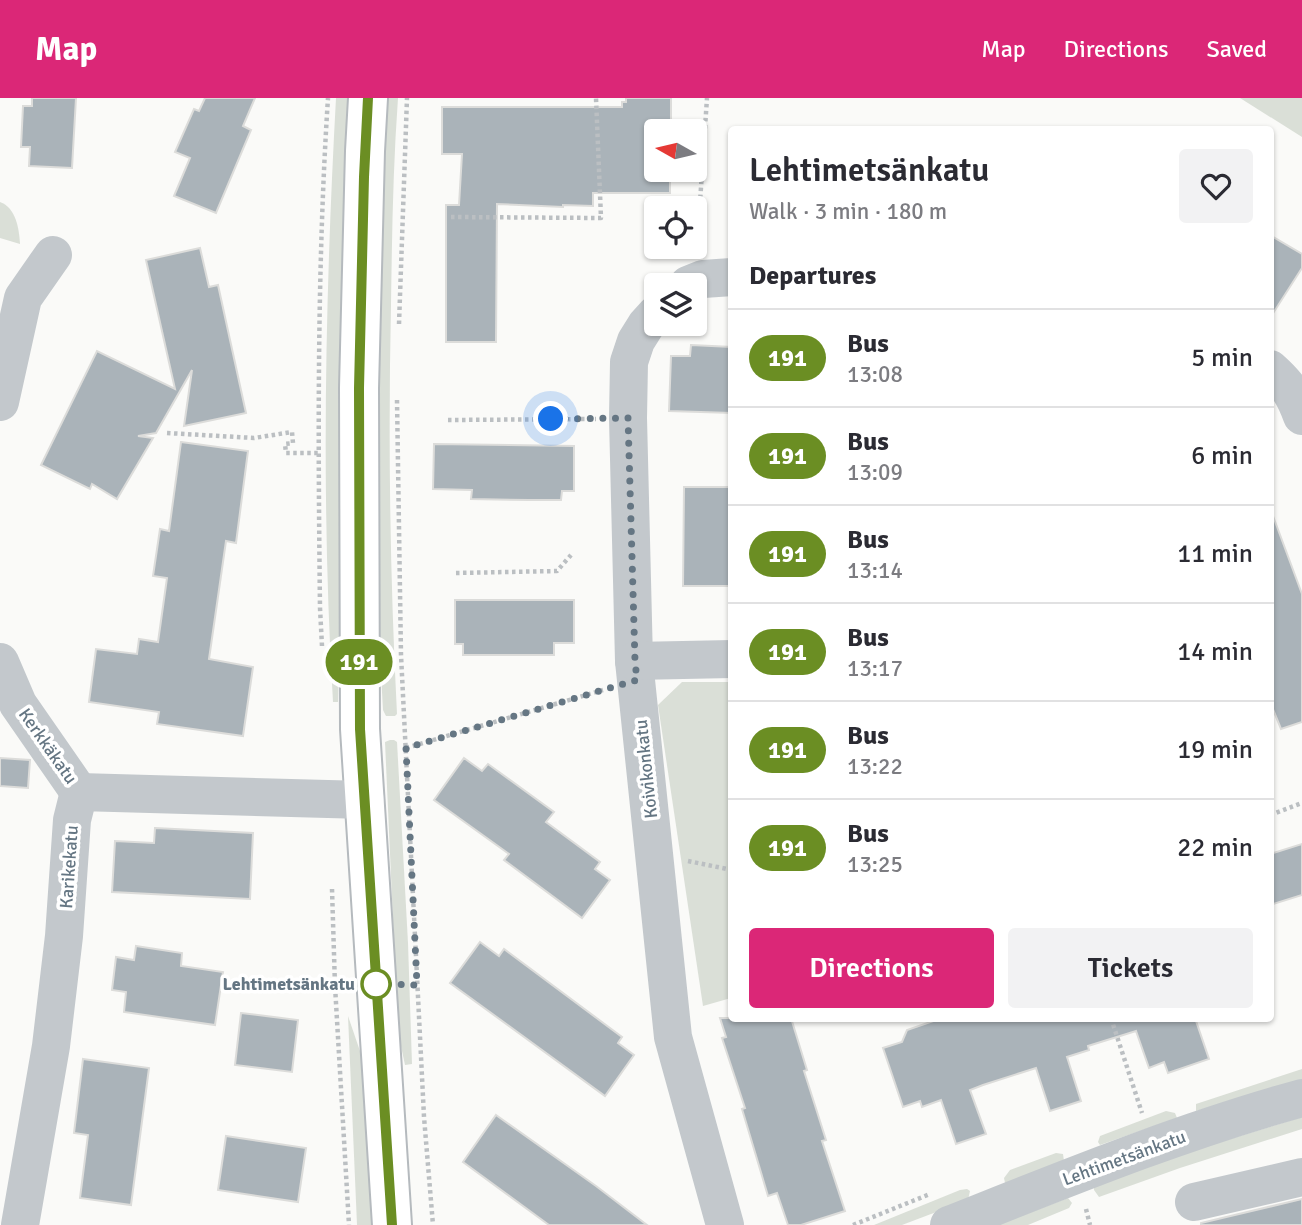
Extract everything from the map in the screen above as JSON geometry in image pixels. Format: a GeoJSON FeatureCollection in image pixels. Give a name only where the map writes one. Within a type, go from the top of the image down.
{"type":"FeatureCollection","features":[{"type":"Feature","properties":{"kind":"main road"},"geometry":{"type":"LineString","coordinates":[[368,98],[359,388],[360,702],[392,1225]]}},
{"type":"Feature","properties":{"kind":"street"},"geometry":{"type":"LineString","coordinates":[[0,402],[23,298],[53,255]]}},
{"type":"Feature","properties":{"kind":"street"},"geometry":{"type":"LineString","coordinates":[[707,279],[728,277]]}},
{"type":"Feature","properties":{"kind":"street","name":"Koivikonkatu"},"geometry":{"type":"LineString","coordinates":[[644,328],[629,362],[628,418],[636,671],[673,1037],[725,1225]]}},
{"type":"Feature","properties":{"kind":"street"},"geometry":{"type":"LineString","coordinates":[[1274,372],[1285,382],[1302,416]]}},
{"type":"Feature","properties":{"kind":"street"},"geometry":{"type":"LineString","coordinates":[[636,671],[728,660]]}},
{"type":"Feature","properties":{"kind":"street","name":"Kerkkäkatu"},"geometry":{"type":"LineString","coordinates":[[0,662],[18,704],[79,792]]}},
{"type":"Feature","properties":{"kind":"street"},"geometry":{"type":"LineString","coordinates":[[79,792],[365,800]]}},
{"type":"Feature","properties":{"kind":"street","name":"Karikekatu"},"geometry":{"type":"LineString","coordinates":[[20,1225],[51,1046],[64,936],[72,820],[79,792]]}},
{"type":"Feature","properties":{"kind":"street","name":"Lehtimetsänkatu"},"geometry":{"type":"LineString","coordinates":[[949,1225],[1165,1142],[1302,1098]]}},
{"type":"Feature","properties":{"kind":"street"},"geometry":{"type":"LineString","coordinates":[[1194,1202],[1302,1177]]}},
{"type":"Feature","properties":{"kind":"path"},"geometry":{"type":"LineString","coordinates":[[398,330],[407,98]]}},
{"type":"Feature","properties":{"kind":"path"},"geometry":{"type":"LineString","coordinates":[[451,217],[601,218],[596,98]]}},
{"type":"Feature","properties":{"kind":"path"},"geometry":{"type":"LineString","coordinates":[[692,273],[707,98]]}},
{"type":"Feature","properties":{"kind":"path"},"geometry":{"type":"LineString","coordinates":[[397,395],[401,655],[424,1116],[433,1225]]}},
{"type":"Feature","properties":{"kind":"path"},"geometry":{"type":"LineString","coordinates":[[448,421],[628,418]]}},
{"type":"Feature","properties":{"kind":"path"},"geometry":{"type":"LineString","coordinates":[[167,433],[254,438],[292,432],[293,443],[285,444],[286,453],[318,453]]}},
{"type":"Feature","properties":{"kind":"path"},"geometry":{"type":"LineString","coordinates":[[456,573],[557,571],[571,555]]}},
{"type":"Feature","properties":{"kind":"path"},"geometry":{"type":"LineString","coordinates":[[406,748],[636,671]]}},
{"type":"Feature","properties":{"kind":"path"},"geometry":{"type":"LineString","coordinates":[[1274,814],[1302,803]]}},
{"type":"Feature","properties":{"kind":"path"},"geometry":{"type":"LineString","coordinates":[[1112,1022],[1142,1113]]}},
{"type":"Feature","properties":{"kind":"path"},"geometry":{"type":"LineString","coordinates":[[1085,1206],[1090,1225]]}},
{"type":"Feature","properties":{"kind":"shaded area"},"geometry":{"type":"Polygon","coordinates":[[[336,98],[350,98],[343,607],[338,702],[333,702],[327,551],[326,400],[336,98]]]}},
{"type":"Feature","properties":{"kind":"shaded area"},"geometry":{"type":"Polygon","coordinates":[[[383,98],[398,98],[393,202],[390,407],[395,716],[386,716],[383,710],[377,557],[383,98]]]}},
{"type":"Feature","properties":{"kind":"shaded area"},"geometry":{"type":"Polygon","coordinates":[[[1240,98],[1302,98],[1302,137],[1240,98]]]}},
{"type":"Feature","properties":{"kind":"shaded area"},"geometry":{"type":"Polygon","coordinates":[[[0,202],[13,214],[20,244],[0,238],[0,202]]]}},
{"type":"Feature","properties":{"kind":"shaded area"},"geometry":{"type":"Polygon","coordinates":[[[682,682],[728,682],[728,999],[703,1006],[658,705],[682,682]]]}},
{"type":"Feature","properties":{"kind":"shaded area"},"geometry":{"type":"Polygon","coordinates":[[[385,742],[397,742],[408,943],[412,1064],[405,1065],[398,1032],[385,742]]]}},
{"type":"Feature","properties":{"kind":"shaded area"},"geometry":{"type":"Polygon","coordinates":[[[348,1016],[365,1074],[372,1225],[357,1225],[348,1016]]]}},
{"type":"Feature","properties":{"kind":"shaded area"},"geometry":{"type":"Polygon","coordinates":[[[1302,1069],[1302,1081],[1196,1111],[1196,1104],[1302,1069]]]}},
{"type":"Feature","properties":{"kind":"shaded area"},"geometry":{"type":"Polygon","coordinates":[[[1166,1111],[1175,1113],[1177,1118],[1100,1145],[1098,1142],[1100,1136],[1166,1111]]]}},
{"type":"Feature","properties":{"kind":"shaded area"},"geometry":{"type":"Polygon","coordinates":[[[1302,1117],[1302,1129],[1099,1197],[1094,1190],[1094,1187],[1178,1155],[1302,1117]]]}},
{"type":"Feature","properties":{"kind":"shaded area"},"geometry":{"type":"Polygon","coordinates":[[[1056,1153],[1063,1154],[1064,1161],[1005,1183],[1004,1178],[1010,1170],[1056,1153]]]}},
{"type":"Feature","properties":{"kind":"shaded area"},"geometry":{"type":"Polygon","coordinates":[[[960,1190],[970,1191],[968,1200],[902,1225],[874,1225],[960,1190]]]}},
{"type":"Feature","properties":{"kind":"shaded area"},"geometry":{"type":"Polygon","coordinates":[[[1068,1198],[1072,1203],[1069,1208],[1028,1225],[997,1225],[1068,1198]]]}},
{"type":"Feature","properties":{"kind":"building"},"geometry":{"type":"Polygon","coordinates":[[[32,98],[76,98],[72,168],[29,166],[30,147],[21,147],[23,106],[32,106],[32,98]]]}},
{"type":"Feature","properties":{"kind":"building"},"geometry":{"type":"Polygon","coordinates":[[[205,98],[255,98],[243,126],[251,130],[216,213],[174,196],[190,158],[175,152],[194,109],[199,111],[205,98]]]}},
{"type":"Feature","properties":{"kind":"building"},"geometry":{"type":"Polygon","coordinates":[[[626,98],[671,98],[671,119],[644,119],[644,182],[670,182],[670,193],[593,193],[593,206],[497,204],[496,342],[446,342],[446,205],[459,205],[462,154],[442,154],[442,107],[622,107],[622,102],[626,102],[626,98]]]}},
{"type":"Feature","properties":{"kind":"building"},"geometry":{"type":"Polygon","coordinates":[[[1274,237],[1302,254],[1302,268],[1274,312],[1274,237]]]}},
{"type":"Feature","properties":{"kind":"building"},"geometry":{"type":"Polygon","coordinates":[[[200,248],[209,287],[218,285],[246,413],[184,426],[192,370],[156,433],[138,436],[153,438],[117,499],[92,484],[90,489],[41,465],[97,351],[175,389],[146,260],[200,248]]]}},
{"type":"Feature","properties":{"kind":"building"},"geometry":{"type":"Polygon","coordinates":[[[691,345],[728,347],[728,413],[669,411],[671,356],[690,356],[691,345]]]}},
{"type":"Feature","properties":{"kind":"building"},"geometry":{"type":"Polygon","coordinates":[[[181,442],[248,451],[236,543],[226,541],[209,659],[253,667],[243,736],[157,724],[159,712],[89,702],[96,649],[137,654],[139,639],[158,642],[167,578],[153,576],[160,529],[169,531],[181,442]]]}},
{"type":"Feature","properties":{"kind":"building"},"geometry":{"type":"Polygon","coordinates":[[[434,444],[574,446],[574,491],[562,491],[561,500],[529,500],[471,499],[472,490],[433,489],[434,444]]]}},
{"type":"Feature","properties":{"kind":"building"},"geometry":{"type":"Polygon","coordinates":[[[684,487],[728,487],[728,586],[683,586],[684,487]]]}},
{"type":"Feature","properties":{"kind":"building"},"geometry":{"type":"Polygon","coordinates":[[[1274,519],[1302,594],[1302,722],[1281,729],[1274,712],[1274,519]]]}},
{"type":"Feature","properties":{"kind":"building"},"geometry":{"type":"Polygon","coordinates":[[[455,600],[574,600],[574,643],[554,643],[554,655],[463,655],[463,644],[455,644],[455,600]]]}},
{"type":"Feature","properties":{"kind":"building"},"geometry":{"type":"Polygon","coordinates":[[[0,758],[30,760],[28,788],[0,786],[0,758]]]}},
{"type":"Feature","properties":{"kind":"building"},"geometry":{"type":"Polygon","coordinates":[[[464,758],[482,771],[488,764],[554,812],[546,822],[600,862],[595,869],[610,880],[582,918],[504,860],[509,854],[434,800],[464,758]]]}},
{"type":"Feature","properties":{"kind":"building"},"geometry":{"type":"Polygon","coordinates":[[[155,828],[253,833],[250,899],[112,892],[115,841],[154,843],[155,828]]]}},
{"type":"Feature","properties":{"kind":"building"},"geometry":{"type":"Polygon","coordinates":[[[1302,844],[1302,895],[1274,904],[1274,853],[1302,844]]]}},
{"type":"Feature","properties":{"kind":"building"},"geometry":{"type":"Polygon","coordinates":[[[480,942],[499,956],[504,949],[622,1037],[618,1043],[634,1055],[605,1096],[450,983],[480,942]]]}},
{"type":"Feature","properties":{"kind":"building"},"geometry":{"type":"Polygon","coordinates":[[[136,946],[182,953],[181,966],[223,972],[215,1025],[124,1012],[126,992],[112,990],[116,957],[134,960],[136,946]]]}},
{"type":"Feature","properties":{"kind":"building"},"geometry":{"type":"Polygon","coordinates":[[[241,1013],[298,1020],[292,1072],[235,1065],[241,1013]]]}},
{"type":"Feature","properties":{"kind":"building"},"geometry":{"type":"Polygon","coordinates":[[[720,1018],[728,1018],[728,1022],[792,1022],[807,1070],[804,1071],[826,1140],[822,1141],[845,1211],[801,1225],[788,1225],[777,1193],[768,1196],[742,1109],[745,1108],[722,1038],[726,1037],[720,1018]]]}},
{"type":"Feature","properties":{"kind":"building"},"geometry":{"type":"Polygon","coordinates":[[[930,1022],[1196,1022],[1209,1059],[1168,1073],[1164,1062],[1149,1068],[1136,1031],[1088,1046],[1089,1050],[1067,1057],[1081,1101],[1050,1111],[1036,1068],[983,1085],[970,1090],[986,1134],[956,1144],[941,1100],[922,1107],[920,1101],[903,1107],[883,1048],[902,1042],[907,1030],[930,1022]]]}},
{"type":"Feature","properties":{"kind":"building"},"geometry":{"type":"Polygon","coordinates":[[[83,1059],[149,1068],[131,1205],[80,1198],[88,1135],[74,1133],[83,1059]]]}},
{"type":"Feature","properties":{"kind":"building"},"geometry":{"type":"Polygon","coordinates":[[[496,1115],[647,1225],[549,1225],[463,1162],[496,1115]]]}},
{"type":"Feature","properties":{"kind":"building"},"geometry":{"type":"Polygon","coordinates":[[[226,1136],[306,1148],[298,1202],[218,1190],[226,1136]]]}},
{"type":"Feature","properties":{"kind":"building"},"geometry":{"type":"Polygon","coordinates":[[[1302,1199],[1302,1225],[1201,1225],[1201,1223],[1302,1199]]]}},
{"type":"Feature","properties":{"kind":"bus line","name":"191"},"geometry":{"type":"LineString","coordinates":[[368,98],[359,388],[360,729],[392,1225]]}},
{"type":"Feature","properties":{"kind":"place","name":"Lehtimetsänkatu"},"geometry":{"type":"Point","coordinates":[376,984]}},
{"type":"Feature","properties":{"kind":"route"},"geometry":{"type":"LineString","coordinates":[[376,984],[417,985],[406,748],[637,680],[628,418],[551,419]]}}]}
